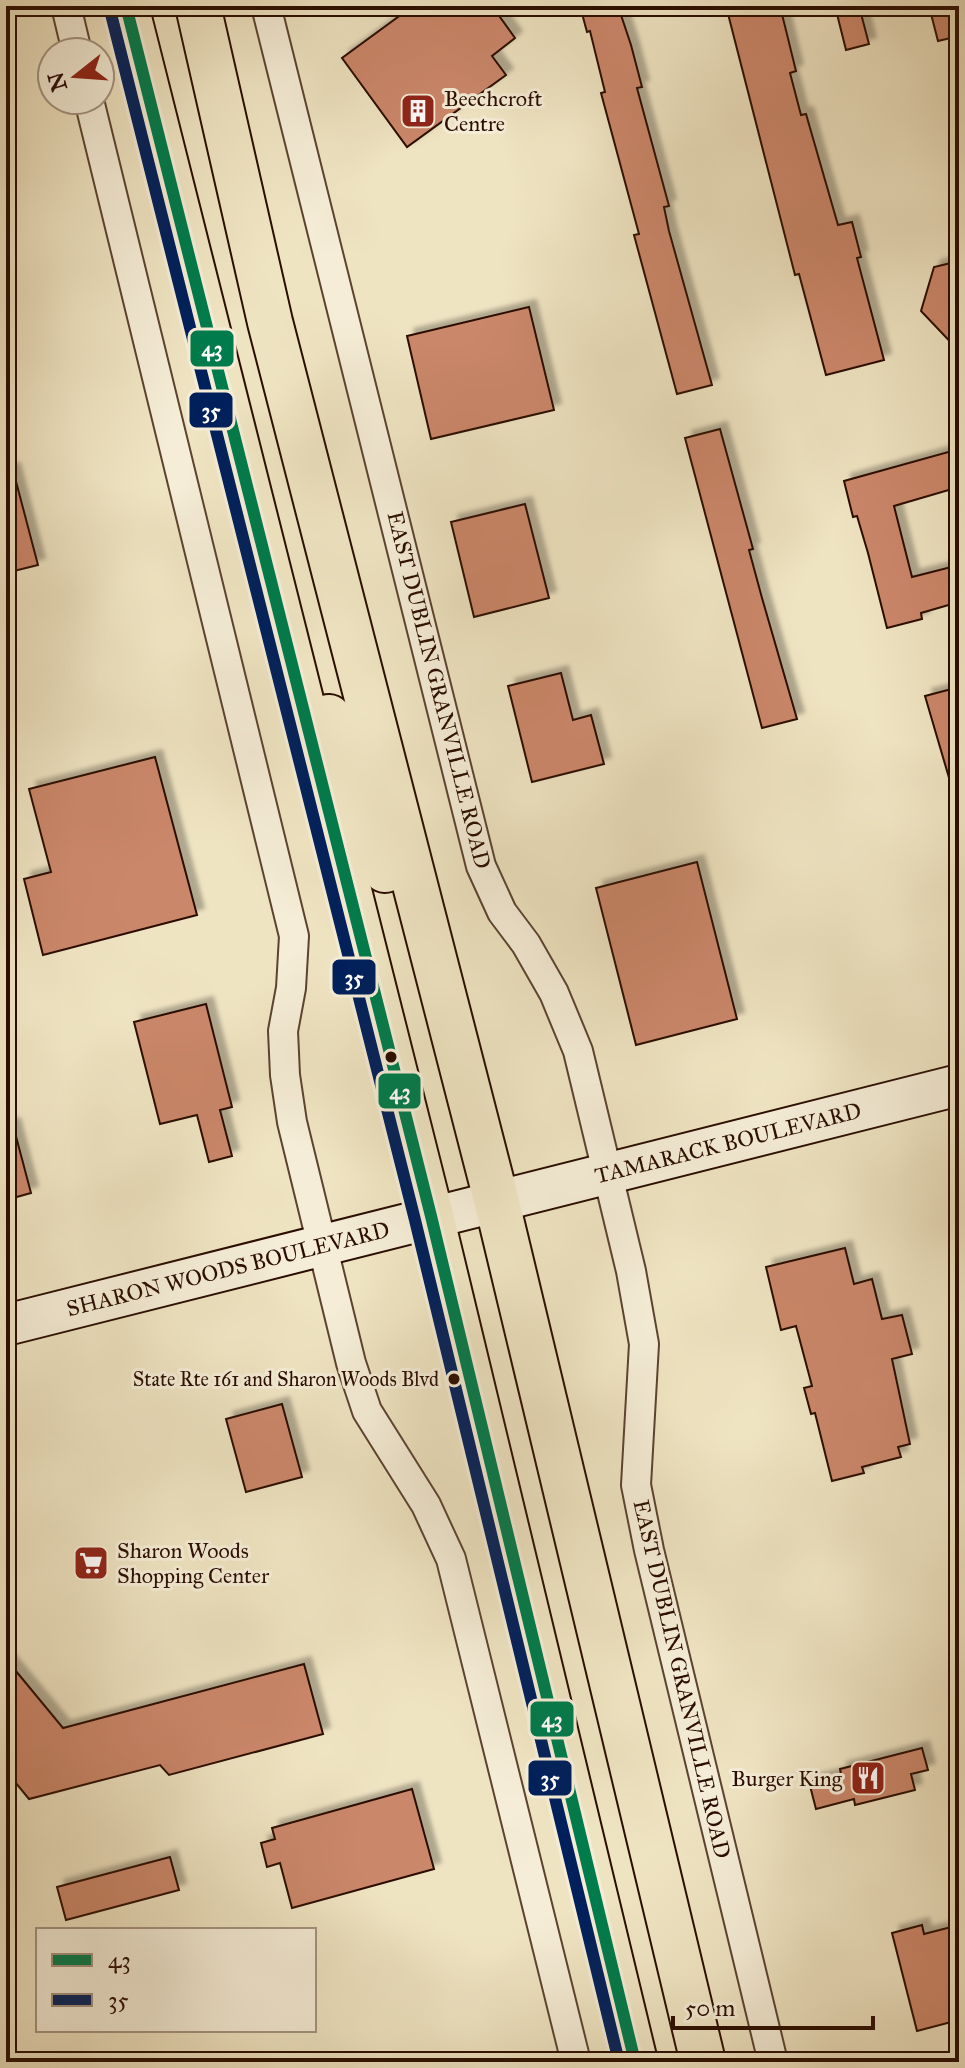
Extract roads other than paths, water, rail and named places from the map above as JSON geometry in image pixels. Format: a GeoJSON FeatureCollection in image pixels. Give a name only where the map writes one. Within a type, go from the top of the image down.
{"type":"FeatureCollection","features":[{"type":"Feature","properties":{"kind":"main road"},"geometry":{"type":"LineString","coordinates":[[126,6],[431,1216],[635,2062]]}},
{"type":"Feature","properties":{"kind":"main road"},"geometry":{"type":"LineString","coordinates":[[192,6],[209,52]]}},
{"type":"Feature","properties":{"kind":"main road"},"geometry":{"type":"LineString","coordinates":[[198,6],[270,322],[496,1199],[703,2062]]}},
{"type":"Feature","properties":{"kind":"main road"},"geometry":{"type":"LineString","coordinates":[[262,552],[343,753],[402,915],[452,1130],[496,1199]]}},
{"type":"Feature","properties":{"kind":"street"},"geometry":{"type":"LineString","coordinates":[[66,6],[73,36]]}},
{"type":"Feature","properties":{"kind":"street","name":"EAST DUBLIN GRANVILLE ROAD"},"geometry":{"type":"LineString","coordinates":[[266,6],[481,866],[502,912],[526,944],[554,993],[578,1051],[631,1271],[644,1344],[636,1485],[773,2062]]}},
{"type":"Feature","properties":{"kind":"street"},"geometry":{"type":"LineString","coordinates":[[93,116],[294,936],[291,988],[283,1031],[290,1116],[351,1363],[367,1411],[426,1505],[451,1559],[576,2062]]}},
{"type":"Feature","properties":{"kind":"street","name":"TAMARACK BOULEVARD"},"geometry":{"type":"LineString","coordinates":[[496,1199],[959,1085]]}},
{"type":"Feature","properties":{"kind":"street","name":"SHARON WOODS BOULEVARD"},"geometry":{"type":"LineString","coordinates":[[6,1325],[496,1199]]}},
{"type":"Feature","properties":{"kind":"place","name":"Beechcroft Centre"},"geometry":{"type":"Point","coordinates":[418,111]}},
{"type":"Feature","properties":{"kind":"place","name":"State Rte 161 and Sharon Woods Blvd"},"geometry":{"type":"Point","coordinates":[454,1379]}},
{"type":"Feature","properties":{"kind":"place","name":"Sharon Woods Shopping Center"},"geometry":{"type":"Point","coordinates":[91,1563]}},
{"type":"Feature","properties":{"kind":"place","name":"Burger King"},"geometry":{"type":"Point","coordinates":[868,1778]}}]}
